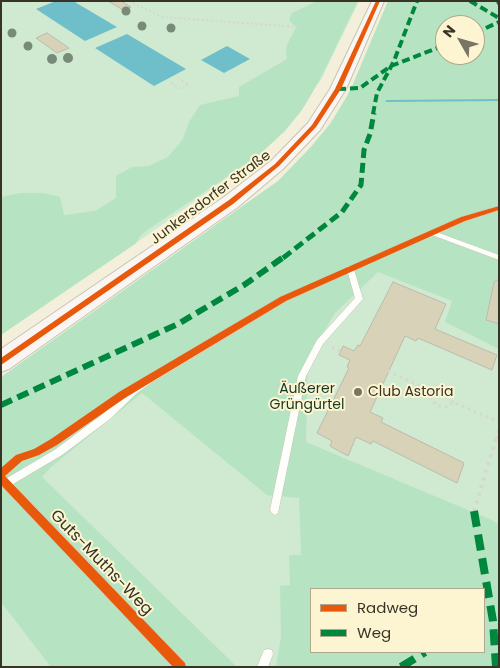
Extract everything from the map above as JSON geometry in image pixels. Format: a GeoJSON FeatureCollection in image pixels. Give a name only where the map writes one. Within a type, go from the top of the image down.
{"type":"FeatureCollection","features":[{"type":"Feature","properties":{"kind":"street","name":"Junkersdorfer Straße"},"geometry":{"type":"LineString","coordinates":[[1,362],[231,202],[277,165],[314,126],[338,89],[378,1]]}},
{"type":"Feature","properties":{"kind":"lane"},"geometry":{"type":"LineString","coordinates":[[3,480],[59,452],[106,416],[134,390],[148,380],[283,299],[463,219],[499,208]]}},
{"type":"Feature","properties":{"kind":"lane"},"geometry":{"type":"LineString","coordinates":[[433,233],[499,258]]}},
{"type":"Feature","properties":{"kind":"lane"},"geometry":{"type":"LineString","coordinates":[[275,510],[302,376],[320,342],[359,299],[350,268]]}},
{"type":"Feature","properties":{"kind":"lane","name":"Guts-Muths-Weg"},"geometry":{"type":"LineString","coordinates":[[3,480],[181,667]]}},
{"type":"Feature","properties":{"kind":"lane"},"geometry":{"type":"LineString","coordinates":[[262,667],[268,654]]}},
{"type":"Feature","properties":{"kind":"path"},"geometry":{"type":"LineString","coordinates":[[129,1],[162,17],[298,26]]}},
{"type":"Feature","properties":{"kind":"path"},"geometry":{"type":"LineString","coordinates":[[171,83],[182,89],[189,85],[179,79]]}},
{"type":"Feature","properties":{"kind":"path"},"geometry":{"type":"LineString","coordinates":[[388,372],[430,391]]}},
{"type":"Feature","properties":{"kind":"path"},"geometry":{"type":"LineString","coordinates":[[430,391],[437,386],[446,388],[452,396],[453,402]]}},
{"type":"Feature","properties":{"kind":"path"},"geometry":{"type":"LineString","coordinates":[[430,391],[431,399],[438,406],[447,406],[453,402]]}},
{"type":"Feature","properties":{"kind":"path"},"geometry":{"type":"LineString","coordinates":[[453,402],[499,422]]}},
{"type":"Feature","properties":{"kind":"path"},"geometry":{"type":"LineString","coordinates":[[474,511],[499,429]]}},
{"type":"Feature","properties":{"kind":"green space"},"geometry":{"type":"Polygon","coordinates":[[[1,1],[359,1],[321,80],[258,156],[135,244],[1,334],[1,1]]]}},
{"type":"Feature","properties":{"kind":"green space"},"geometry":{"type":"Polygon","coordinates":[[[317,1],[358,1],[318,83],[302,110],[285,131],[258,156],[156,224],[142,234],[135,244],[1,335],[1,197],[20,193],[43,193],[60,197],[64,215],[95,211],[116,198],[116,176],[132,167],[149,166],[168,157],[183,139],[189,122],[200,105],[239,96],[239,87],[287,59],[287,45],[296,27],[289,20],[292,13],[317,1]]]}},
{"type":"Feature","properties":{"kind":"green space","name":"Äußerer Grüngürtel"},"geometry":{"type":"Polygon","coordinates":[[[388,1],[499,1],[499,667],[1,667],[1,377],[278,181],[330,124],[353,84],[388,1]]]}},
{"type":"Feature","properties":{"kind":"green space","name":"Äußerer Grüngürtel"},"geometry":{"type":"Polygon","coordinates":[[[388,1],[499,1],[499,349],[445,322],[452,301],[378,272],[335,313],[308,357],[306,442],[494,521],[499,525],[499,667],[276,667],[281,637],[280,586],[290,585],[289,555],[301,555],[299,498],[267,495],[142,393],[51,467],[42,477],[237,667],[51,667],[1,602],[1,377],[278,181],[330,124],[353,84],[388,1]]]}},
{"type":"Feature","properties":{"kind":"water"},"geometry":{"type":"Polygon","coordinates":[[[56,1],[73,1],[117,27],[85,41],[36,9],[56,1]]]}},
{"type":"Feature","properties":{"kind":"water"},"geometry":{"type":"Polygon","coordinates":[[[127,34],[186,69],[154,86],[95,48],[127,34]]]}},
{"type":"Feature","properties":{"kind":"water"},"geometry":{"type":"Polygon","coordinates":[[[227,46],[250,59],[224,73],[201,60],[227,46]]]}},
{"type":"Feature","properties":{"kind":"building"},"geometry":{"type":"Polygon","coordinates":[[[108,1],[121,1],[131,7],[123,10],[108,1]]]}},
{"type":"Feature","properties":{"kind":"building"},"geometry":{"type":"Polygon","coordinates":[[[47,33],[69,48],[57,53],[36,38],[47,33]]]}},
{"type":"Feature","properties":{"kind":"building"},"geometry":{"type":"Polygon","coordinates":[[[499,279],[499,324],[486,320],[494,282],[499,279]]]}},
{"type":"Feature","properties":{"kind":"building","name":"Club Astoria"},"geometry":{"type":"Polygon","coordinates":[[[393,282],[446,304],[435,329],[497,355],[492,370],[418,338],[416,341],[405,336],[370,412],[383,418],[381,422],[464,463],[457,483],[373,441],[371,444],[356,437],[348,456],[330,446],[332,441],[317,433],[349,368],[347,367],[350,360],[339,355],[343,346],[354,351],[358,345],[360,346],[393,282]]]}},
{"type":"Feature","properties":{"kind":"waterway"},"geometry":{"type":"LineString","coordinates":[[387,101],[499,100]]}},
{"type":"Feature","properties":{"kind":"marked path"},"geometry":{"type":"LineString","coordinates":[[1,405],[178,324],[244,285],[304,243],[342,212],[361,185],[364,150],[370,134],[377,93],[394,61],[417,1]]}},
{"type":"Feature","properties":{"kind":"marked path"},"geometry":{"type":"LineString","coordinates":[[470,1],[499,18]]}},
{"type":"Feature","properties":{"kind":"marked path"},"geometry":{"type":"LineString","coordinates":[[485,28],[499,22]]}},
{"type":"Feature","properties":{"kind":"marked path"},"geometry":{"type":"LineString","coordinates":[[338,89],[360,88],[391,66],[435,49]]}},
{"type":"Feature","properties":{"kind":"marked path"},"geometry":{"type":"LineString","coordinates":[[474,511],[493,621],[496,667]]}},
{"type":"Feature","properties":{"kind":"marked path"},"geometry":{"type":"LineString","coordinates":[[401,667],[423,653]]}},
{"type":"Feature","properties":{"kind":"cycle path"},"geometry":{"type":"LineString","coordinates":[[1,362],[231,202],[277,165],[314,126],[338,89],[378,1]]}},
{"type":"Feature","properties":{"kind":"cycle path"},"geometry":{"type":"LineString","coordinates":[[1,474],[19,458],[36,452],[54,442],[122,395],[283,299],[463,219],[499,208]]}},
{"type":"Feature","properties":{"kind":"cycle path"},"geometry":{"type":"LineString","coordinates":[[1,478],[181,667]]}},
{"type":"Feature","properties":{"kind":"place","name":"Club Astoria"},"geometry":{"type":"Point","coordinates":[358,392]}}]}
